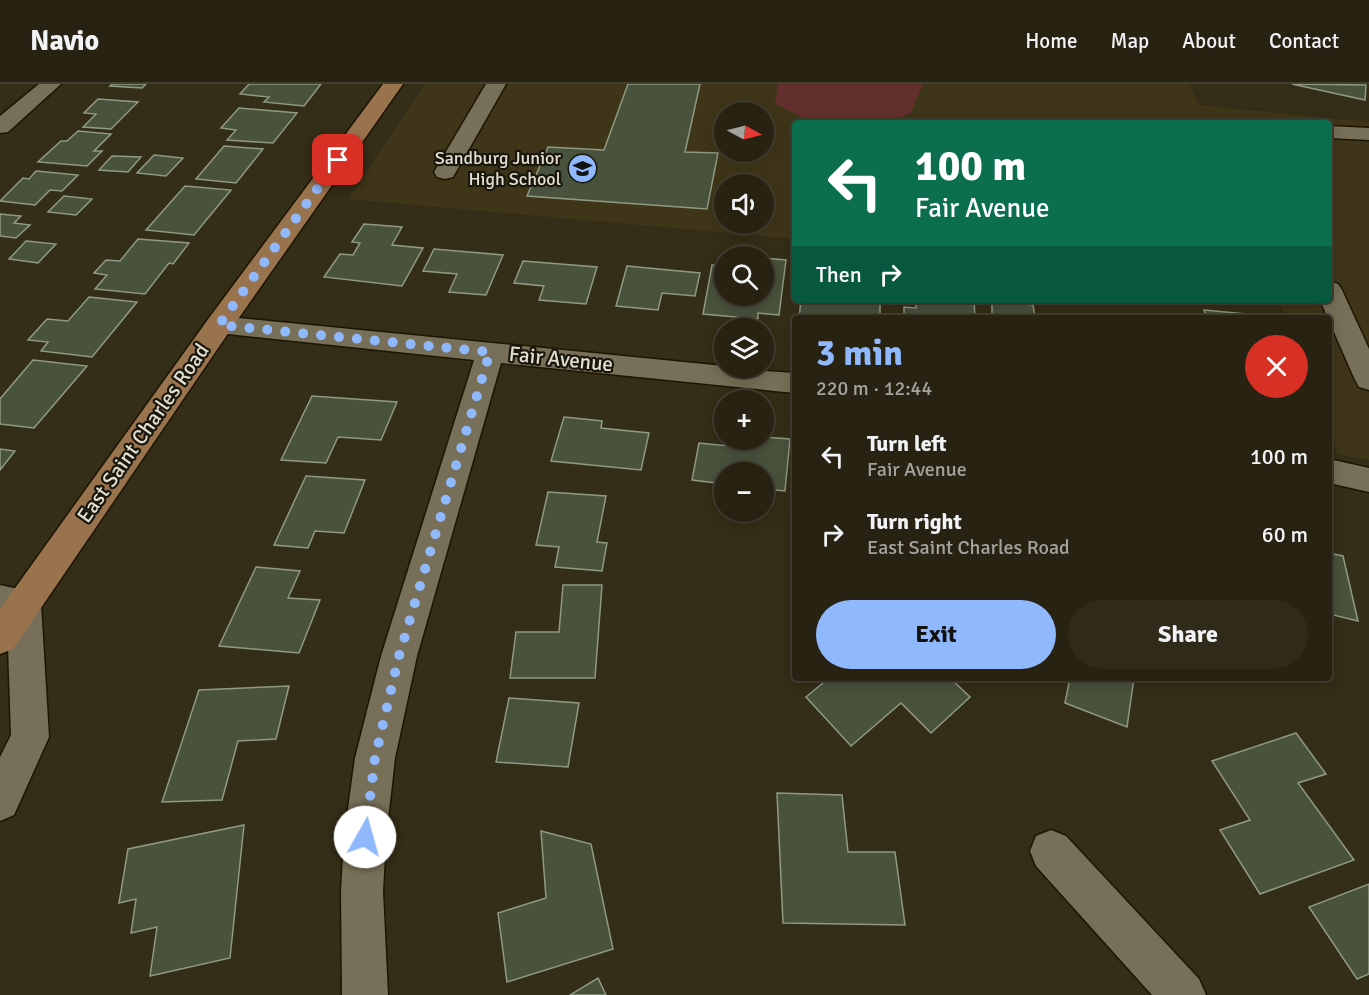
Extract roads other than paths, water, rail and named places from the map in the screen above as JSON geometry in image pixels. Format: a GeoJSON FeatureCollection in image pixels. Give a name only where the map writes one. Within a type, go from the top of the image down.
{"type":"FeatureCollection","features":[{"type":"Feature","properties":{"kind":"main road","name":"East Saint Charles Road"},"geometry":{"type":"LineString","coordinates":[[0,638],[12,602],[219,325],[393,84]]}},
{"type":"Feature","properties":{"kind":"street"},"geometry":{"type":"LineString","coordinates":[[0,127],[51,84]]}},
{"type":"Feature","properties":{"kind":"street"},"geometry":{"type":"LineString","coordinates":[[445,172],[496,84]]}},
{"type":"Feature","properties":{"kind":"street"},"geometry":{"type":"LineString","coordinates":[[1332,132],[1369,134]]}},
{"type":"Feature","properties":{"kind":"street"},"geometry":{"type":"LineString","coordinates":[[1332,297],[1368,378]]}},
{"type":"Feature","properties":{"kind":"street","name":"Fair Avenue"},"geometry":{"type":"LineString","coordinates":[[219,325],[792,383]]}},
{"type":"Feature","properties":{"kind":"street"},"geometry":{"type":"LineString","coordinates":[[365,995],[362,891],[365,837],[375,758],[399,656],[490,352]]}},
{"type":"Feature","properties":{"kind":"street"},"geometry":{"type":"LineString","coordinates":[[1332,472],[1369,480]]}},
{"type":"Feature","properties":{"kind":"street"},"geometry":{"type":"LineString","coordinates":[[0,801],[30,737],[12,602]]}},
{"type":"Feature","properties":{"kind":"street"},"geometry":{"type":"LineString","coordinates":[[1051,851],[1184,995]]}},
{"type":"Feature","properties":{"kind":"place","name":"Sandburg Junior High School"},"geometry":{"type":"Point","coordinates":[582,168]}}]}
